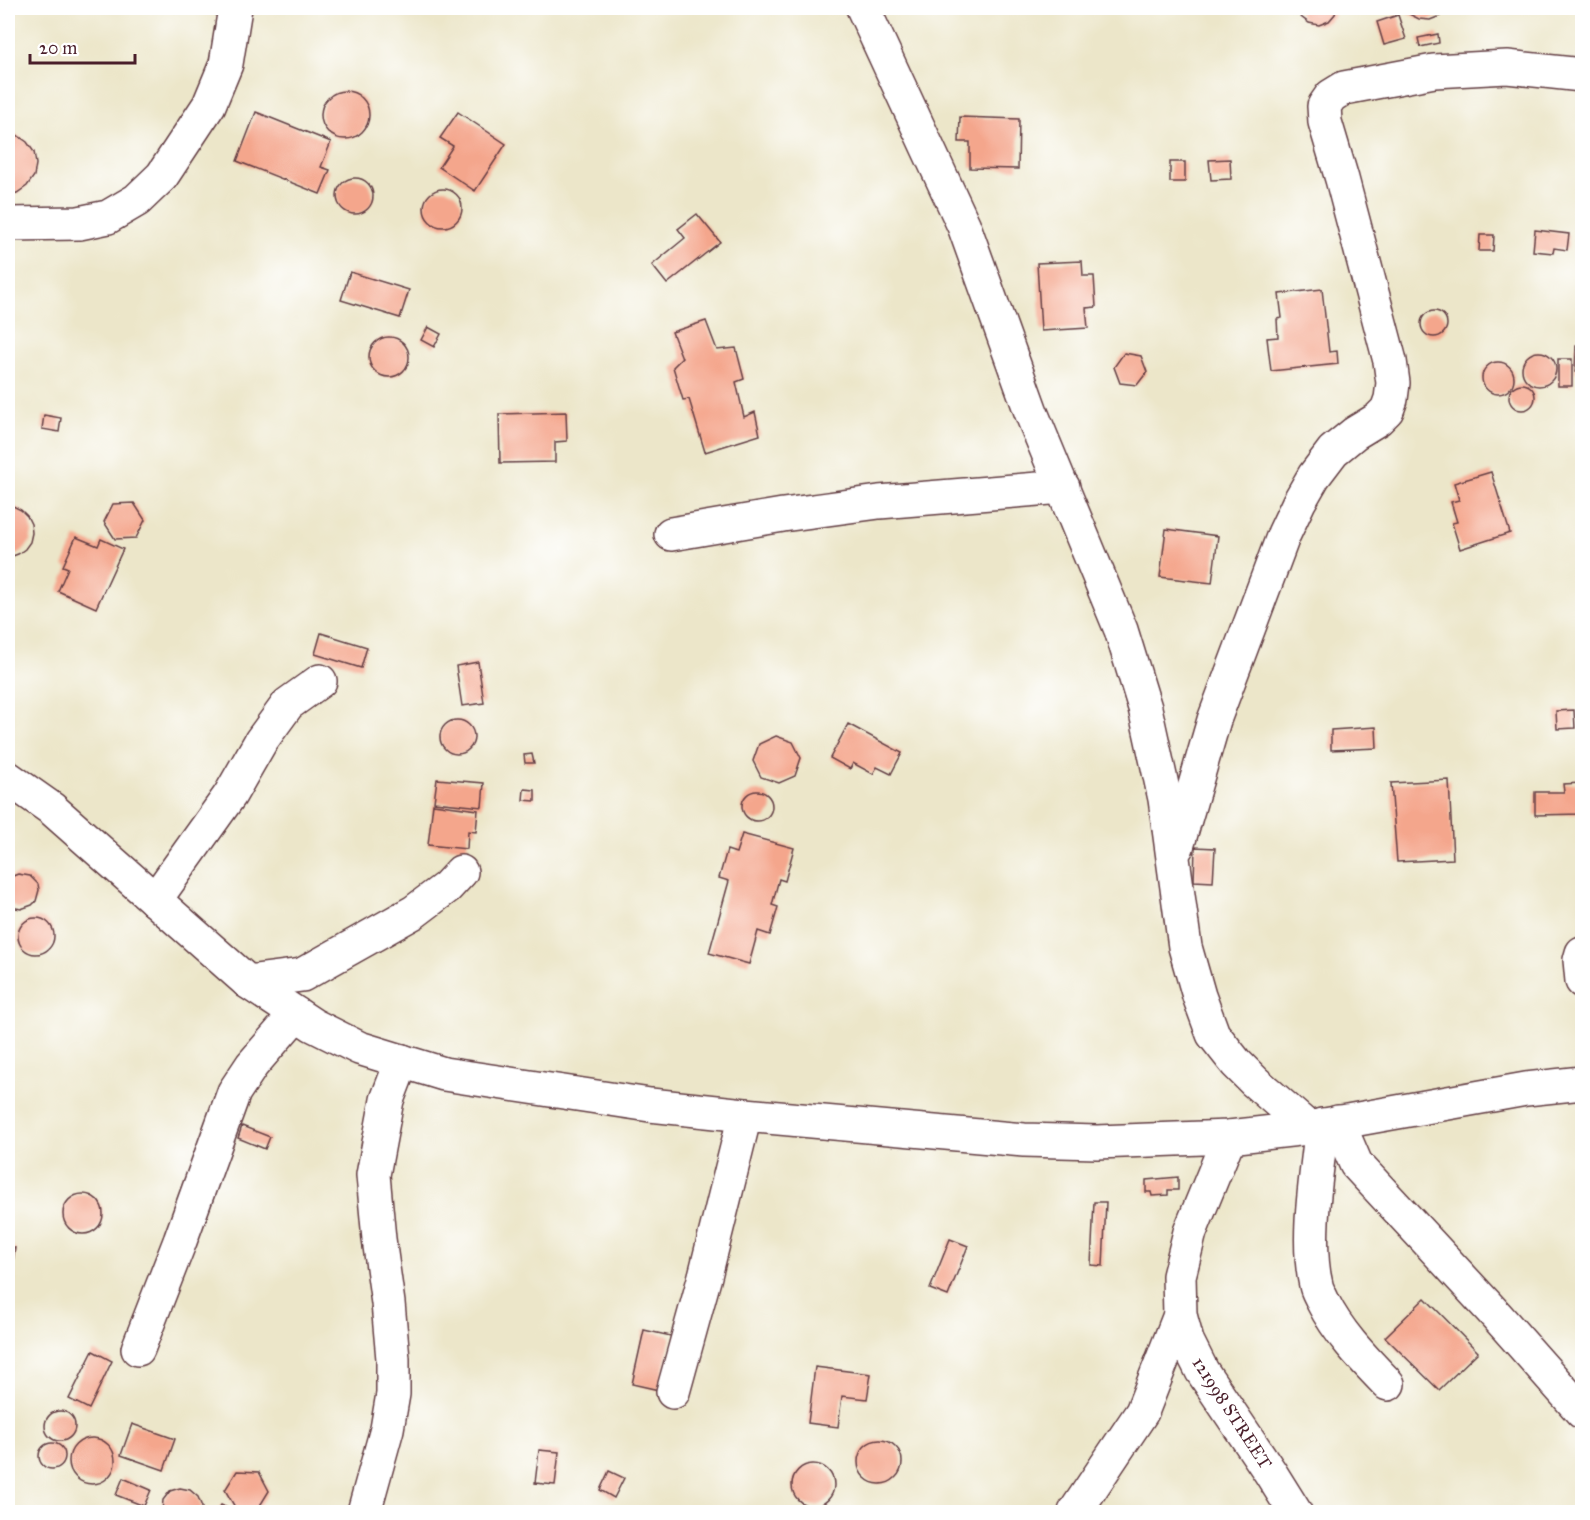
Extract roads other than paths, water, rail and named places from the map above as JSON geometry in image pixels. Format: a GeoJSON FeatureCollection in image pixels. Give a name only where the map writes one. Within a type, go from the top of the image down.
{"type":"FeatureCollection","features":[{"type":"Feature","properties":{"kind":"street"},"geometry":{"type":"LineString","coordinates":[[8,224],[79,223],[108,217],[137,200],[162,176],[209,105],[226,64],[235,8]]}},
{"type":"Feature","properties":{"kind":"street"},"geometry":{"type":"LineString","coordinates":[[863,8],[964,226],[1031,412],[1121,630],[1145,708],[1165,799],[1185,947],[1213,1034],[1254,1082],[1322,1125],[1582,1412]]}},
{"type":"Feature","properties":{"kind":"street"},"geometry":{"type":"LineString","coordinates":[[1174,857],[1214,720],[1284,534],[1299,501],[1333,451],[1387,410],[1391,399],[1393,383],[1390,361],[1325,122],[1324,106],[1331,96],[1344,88],[1434,71],[1508,67],[1582,75]]}},
{"type":"Feature","properties":{"kind":"street"},"geometry":{"type":"LineString","coordinates":[[671,534],[879,502],[1063,487]]}},
{"type":"Feature","properties":{"kind":"street"},"geometry":{"type":"LineString","coordinates":[[155,900],[230,795],[261,741],[288,704],[320,681]]}},
{"type":"Feature","properties":{"kind":"street"},"geometry":{"type":"LineString","coordinates":[[8,778],[52,809],[248,982],[313,1025],[359,1048],[444,1074],[650,1105],[745,1115],[1024,1140],[1097,1142],[1229,1137],[1322,1125],[1526,1089],[1582,1083]]}},
{"type":"Feature","properties":{"kind":"street"},"geometry":{"type":"LineString","coordinates":[[248,982],[302,975],[414,912],[447,887],[461,872]]}},
{"type":"Feature","properties":{"kind":"street"},"geometry":{"type":"LineString","coordinates":[[1582,953],[1580,960],[1582,981]]}},
{"type":"Feature","properties":{"kind":"street"},"geometry":{"type":"LineString","coordinates":[[138,1349],[234,1092],[252,1065],[296,1014]]}},
{"type":"Feature","properties":{"kind":"street"},"geometry":{"type":"LineString","coordinates":[[364,1512],[387,1429],[393,1394],[393,1359],[388,1303],[373,1175],[387,1100],[402,1061]]}},
{"type":"Feature","properties":{"kind":"street"},"geometry":{"type":"LineString","coordinates":[[674,1392],[745,1115]]}},
{"type":"Feature","properties":{"kind":"street"},"geometry":{"type":"LineString","coordinates":[[1322,1125],[1313,1218],[1312,1258],[1316,1287],[1331,1318],[1354,1348],[1388,1384]]}},
{"type":"Feature","properties":{"kind":"street","name":"121998 STREET"},"geometry":{"type":"LineString","coordinates":[[1229,1137],[1190,1232],[1179,1276],[1180,1315],[1187,1341],[1203,1371],[1294,1512]]}},
{"type":"Feature","properties":{"kind":"street"},"geometry":{"type":"LineString","coordinates":[[1075,1512],[1142,1412],[1180,1315]]}}]}
